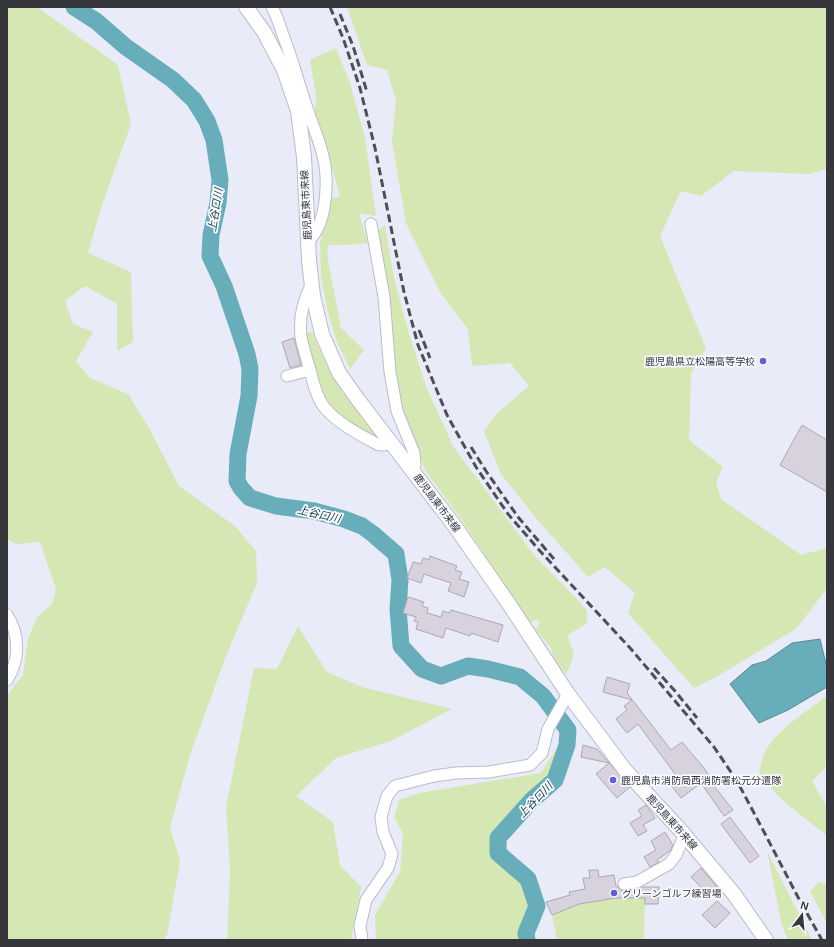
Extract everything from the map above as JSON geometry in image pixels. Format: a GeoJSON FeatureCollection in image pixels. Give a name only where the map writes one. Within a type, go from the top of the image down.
{"type":"FeatureCollection","features":[{"type":"Feature","properties":{"kind":"main road","name":"鹿児島東市来線"},"geometry":{"type":"LineString","coordinates":[[246,7],[264,32],[284,70],[298,111],[304,157],[308,241],[312,284],[322,334],[339,373],[454,525],[511,607],[568,694],[625,770],[686,837],[734,894],[766,940]]}},
{"type":"Feature","properties":{"kind":"street"},"geometry":{"type":"LineString","coordinates":[[272,7],[285,40],[323,155],[326,175],[326,192],[322,216],[318,229],[314,236],[308,241]]}},
{"type":"Feature","properties":{"kind":"street"},"geometry":{"type":"LineString","coordinates":[[371,224],[384,298],[390,372],[397,412],[414,453],[415,465],[413,471]]}},
{"type":"Feature","properties":{"kind":"street"},"geometry":{"type":"LineString","coordinates":[[312,284],[307,292],[304,304],[301,338],[319,398],[324,407],[331,414],[351,429],[379,445],[384,445],[391,442]]}},
{"type":"Feature","properties":{"kind":"street"},"geometry":{"type":"LineString","coordinates":[[287,376],[310,370]]}},
{"type":"Feature","properties":{"kind":"street"},"geometry":{"type":"LineString","coordinates":[[7,615],[16,632],[18,651],[11,674],[7,680]]}},
{"type":"Feature","properties":{"kind":"street"},"geometry":{"type":"LineString","coordinates":[[362,940],[360,926],[366,900],[388,868],[392,854],[383,832],[381,817],[387,796],[395,786],[434,776],[456,773],[489,772],[530,765],[542,753],[548,729],[568,694]]}},
{"type":"Feature","properties":{"kind":"street"},"geometry":{"type":"LineString","coordinates":[[624,884],[637,882],[669,864],[676,855],[682,841],[686,837]]}},
{"type":"Feature","properties":{"kind":"green space"},"geometry":{"type":"Polygon","coordinates":[[[7,7],[37,7],[118,65],[131,124],[101,208],[88,253],[131,272],[133,342],[117,351],[117,304],[85,286],[65,301],[73,324],[93,332],[76,361],[90,378],[128,394],[148,426],[179,486],[235,526],[256,551],[257,583],[226,656],[190,755],[170,827],[180,861],[167,935],[164,940],[7,940],[7,695],[23,675],[28,639],[37,617],[52,604],[56,589],[40,542],[16,544],[7,539],[7,7]]]}},
{"type":"Feature","properties":{"kind":"green space"},"geometry":{"type":"Polygon","coordinates":[[[347,7],[827,7],[827,169],[809,174],[734,171],[701,196],[681,191],[660,236],[706,348],[691,374],[689,440],[723,467],[716,482],[721,499],[801,555],[827,548],[827,588],[797,628],[716,677],[694,688],[628,613],[635,593],[605,567],[588,577],[536,518],[501,474],[484,432],[496,414],[529,386],[510,363],[472,366],[468,329],[441,294],[406,223],[392,141],[396,101],[387,70],[367,65],[347,7]]]}},
{"type":"Feature","properties":{"kind":"green space"},"geometry":{"type":"Polygon","coordinates":[[[336,48],[350,83],[365,138],[376,216],[359,213],[368,243],[329,245],[327,254],[341,328],[364,350],[350,369],[337,342],[329,317],[321,278],[320,243],[331,198],[340,197],[328,152],[315,114],[316,96],[310,60],[336,48]]]}},
{"type":"Feature","properties":{"kind":"green space"},"geometry":{"type":"Polygon","coordinates":[[[385,225],[394,278],[409,334],[426,386],[453,446],[534,555],[587,611],[587,623],[568,635],[574,652],[566,674],[554,658],[551,648],[536,630],[540,621],[535,620],[530,623],[461,519],[425,470],[403,412],[399,394],[376,232],[385,225]]]}},
{"type":"Feature","properties":{"kind":"green space"},"geometry":{"type":"Polygon","coordinates":[[[312,332],[326,365],[340,389],[380,440],[356,427],[333,411],[323,397],[315,374],[306,333],[312,332]]]}},
{"type":"Feature","properties":{"kind":"green space"},"geometry":{"type":"Polygon","coordinates":[[[298,626],[327,672],[362,687],[452,709],[391,741],[336,758],[296,796],[333,822],[340,865],[361,887],[351,940],[227,940],[230,871],[226,807],[254,668],[277,669],[298,626]]]}},
{"type":"Feature","properties":{"kind":"green space"},"geometry":{"type":"Polygon","coordinates":[[[827,696],[827,753],[825,768],[812,781],[827,808],[827,836],[782,800],[759,774],[766,750],[777,735],[827,696]]]}},
{"type":"Feature","properties":{"kind":"green space"},"geometry":{"type":"Polygon","coordinates":[[[556,749],[550,776],[492,836],[493,853],[524,880],[531,903],[521,933],[521,940],[376,940],[375,915],[400,872],[403,834],[394,817],[399,800],[419,793],[541,773],[556,749]]]}},
{"type":"Feature","properties":{"kind":"green space"},"geometry":{"type":"Polygon","coordinates":[[[767,851],[812,940],[788,940],[782,926],[767,851]]]}},
{"type":"Feature","properties":{"kind":"green space"},"geometry":{"type":"Polygon","coordinates":[[[819,882],[827,885],[827,923],[810,891],[819,882]]]}},
{"type":"Feature","properties":{"kind":"green space"},"geometry":{"type":"Polygon","coordinates":[[[616,898],[645,898],[644,940],[557,940],[552,915],[579,904],[616,898]]]}},
{"type":"Feature","properties":{"kind":"water"},"geometry":{"type":"Polygon","coordinates":[[[820,639],[827,668],[827,687],[788,710],[759,723],[730,684],[752,665],[766,661],[792,643],[820,639]]]}},
{"type":"Feature","properties":{"kind":"building"},"geometry":{"type":"Polygon","coordinates":[[[294,338],[301,365],[290,368],[282,342],[294,338]]]}},
{"type":"Feature","properties":{"kind":"building"},"geometry":{"type":"Polygon","coordinates":[[[802,425],[827,440],[827,492],[780,465],[802,425]]]}},
{"type":"Feature","properties":{"kind":"building"},"geometry":{"type":"Polygon","coordinates":[[[430,556],[457,566],[455,570],[462,572],[459,579],[469,582],[464,597],[448,591],[451,583],[424,574],[421,583],[407,578],[413,562],[421,564],[423,558],[429,560],[430,556]]]}},
{"type":"Feature","properties":{"kind":"building"},"geometry":{"type":"Polygon","coordinates":[[[408,597],[424,602],[422,606],[428,608],[427,613],[441,617],[443,611],[449,613],[451,610],[503,625],[498,642],[471,633],[470,636],[446,628],[443,638],[416,629],[418,622],[414,621],[416,617],[403,613],[408,597]]]}},
{"type":"Feature","properties":{"kind":"building"},"geometry":{"type":"Polygon","coordinates":[[[607,677],[630,684],[627,693],[671,750],[682,742],[704,768],[715,785],[714,786],[733,810],[724,816],[701,783],[681,798],[670,784],[678,778],[638,724],[627,733],[616,719],[627,710],[624,706],[632,700],[603,692],[607,677]]]}},
{"type":"Feature","properties":{"kind":"building","name":"鹿児島市消防局西消防署松元分遣隊"},"geometry":{"type":"Polygon","coordinates":[[[583,745],[597,749],[630,787],[617,798],[596,774],[609,763],[581,757],[583,745]]]}},
{"type":"Feature","properties":{"kind":"building"},"geometry":{"type":"Polygon","coordinates":[[[646,805],[655,818],[643,825],[647,831],[638,836],[630,823],[642,816],[638,810],[646,805]]]}},
{"type":"Feature","properties":{"kind":"building"},"geometry":{"type":"Polygon","coordinates":[[[730,817],[759,856],[750,863],[721,824],[730,817]]]}},
{"type":"Feature","properties":{"kind":"building"},"geometry":{"type":"Polygon","coordinates":[[[665,832],[673,845],[670,851],[657,860],[659,862],[650,867],[644,857],[656,850],[651,841],[665,832]]]}},
{"type":"Feature","properties":{"kind":"building"},"geometry":{"type":"Polygon","coordinates":[[[701,868],[717,887],[709,895],[691,877],[701,868]]]}},
{"type":"Feature","properties":{"kind":"building","name":"グリーンゴルフ練習場"},"geometry":{"type":"Polygon","coordinates":[[[589,870],[598,870],[599,877],[614,875],[616,886],[622,891],[642,887],[659,887],[658,904],[645,904],[645,898],[616,898],[579,904],[552,915],[546,902],[570,895],[569,892],[585,889],[583,878],[590,878],[589,870]]]}},
{"type":"Feature","properties":{"kind":"building"},"geometry":{"type":"Polygon","coordinates":[[[717,901],[730,913],[715,928],[702,915],[717,901]]]}},
{"type":"Feature","properties":{"kind":"waterway","name":"上谷口川"},"geometry":{"type":"LineString","coordinates":[[74,7],[96,21],[126,47],[173,80],[194,100],[207,121],[214,140],[220,180],[218,203],[211,235],[210,256],[224,286],[247,354],[250,369],[249,396],[238,454],[237,481],[241,488],[250,498],[276,506],[314,511],[344,519],[362,526],[373,534],[396,554],[400,580],[398,609],[401,646],[422,669],[441,676],[468,666],[488,669],[520,677],[543,696],[568,730],[567,745],[555,780],[532,800],[498,838],[498,853],[528,879],[537,906],[526,933],[527,940]]}},
{"type":"Feature","properties":{"kind":"railway"},"geometry":{"type":"LineString","coordinates":[[330,7],[343,38],[360,88],[375,148],[404,292],[418,345],[447,415],[476,467],[508,514],[540,551],[631,649],[714,747],[737,781],[822,940]]}},
{"type":"Feature","properties":{"kind":"railway"},"geometry":{"type":"LineString","coordinates":[[340,14],[353,46],[367,92]]}},
{"type":"Feature","properties":{"kind":"railway"},"geometry":{"type":"LineString","coordinates":[[419,330],[430,358]]}},
{"type":"Feature","properties":{"kind":"railway"},"geometry":{"type":"LineString","coordinates":[[471,447],[518,517],[554,559]]}},
{"type":"Feature","properties":{"kind":"railway"},"geometry":{"type":"LineString","coordinates":[[654,668],[697,718]]}},
{"type":"Feature","properties":{"kind":"place","name":"鹿児島県立松陽高等学校"},"geometry":{"type":"Point","coordinates":[763,361]}},
{"type":"Feature","properties":{"kind":"place","name":"鹿児島市消防局西消防署松元分遣隊"},"geometry":{"type":"Point","coordinates":[613,780]}},
{"type":"Feature","properties":{"kind":"place","name":"グリーンゴルフ練習場"},"geometry":{"type":"Point","coordinates":[614,893]}}]}
